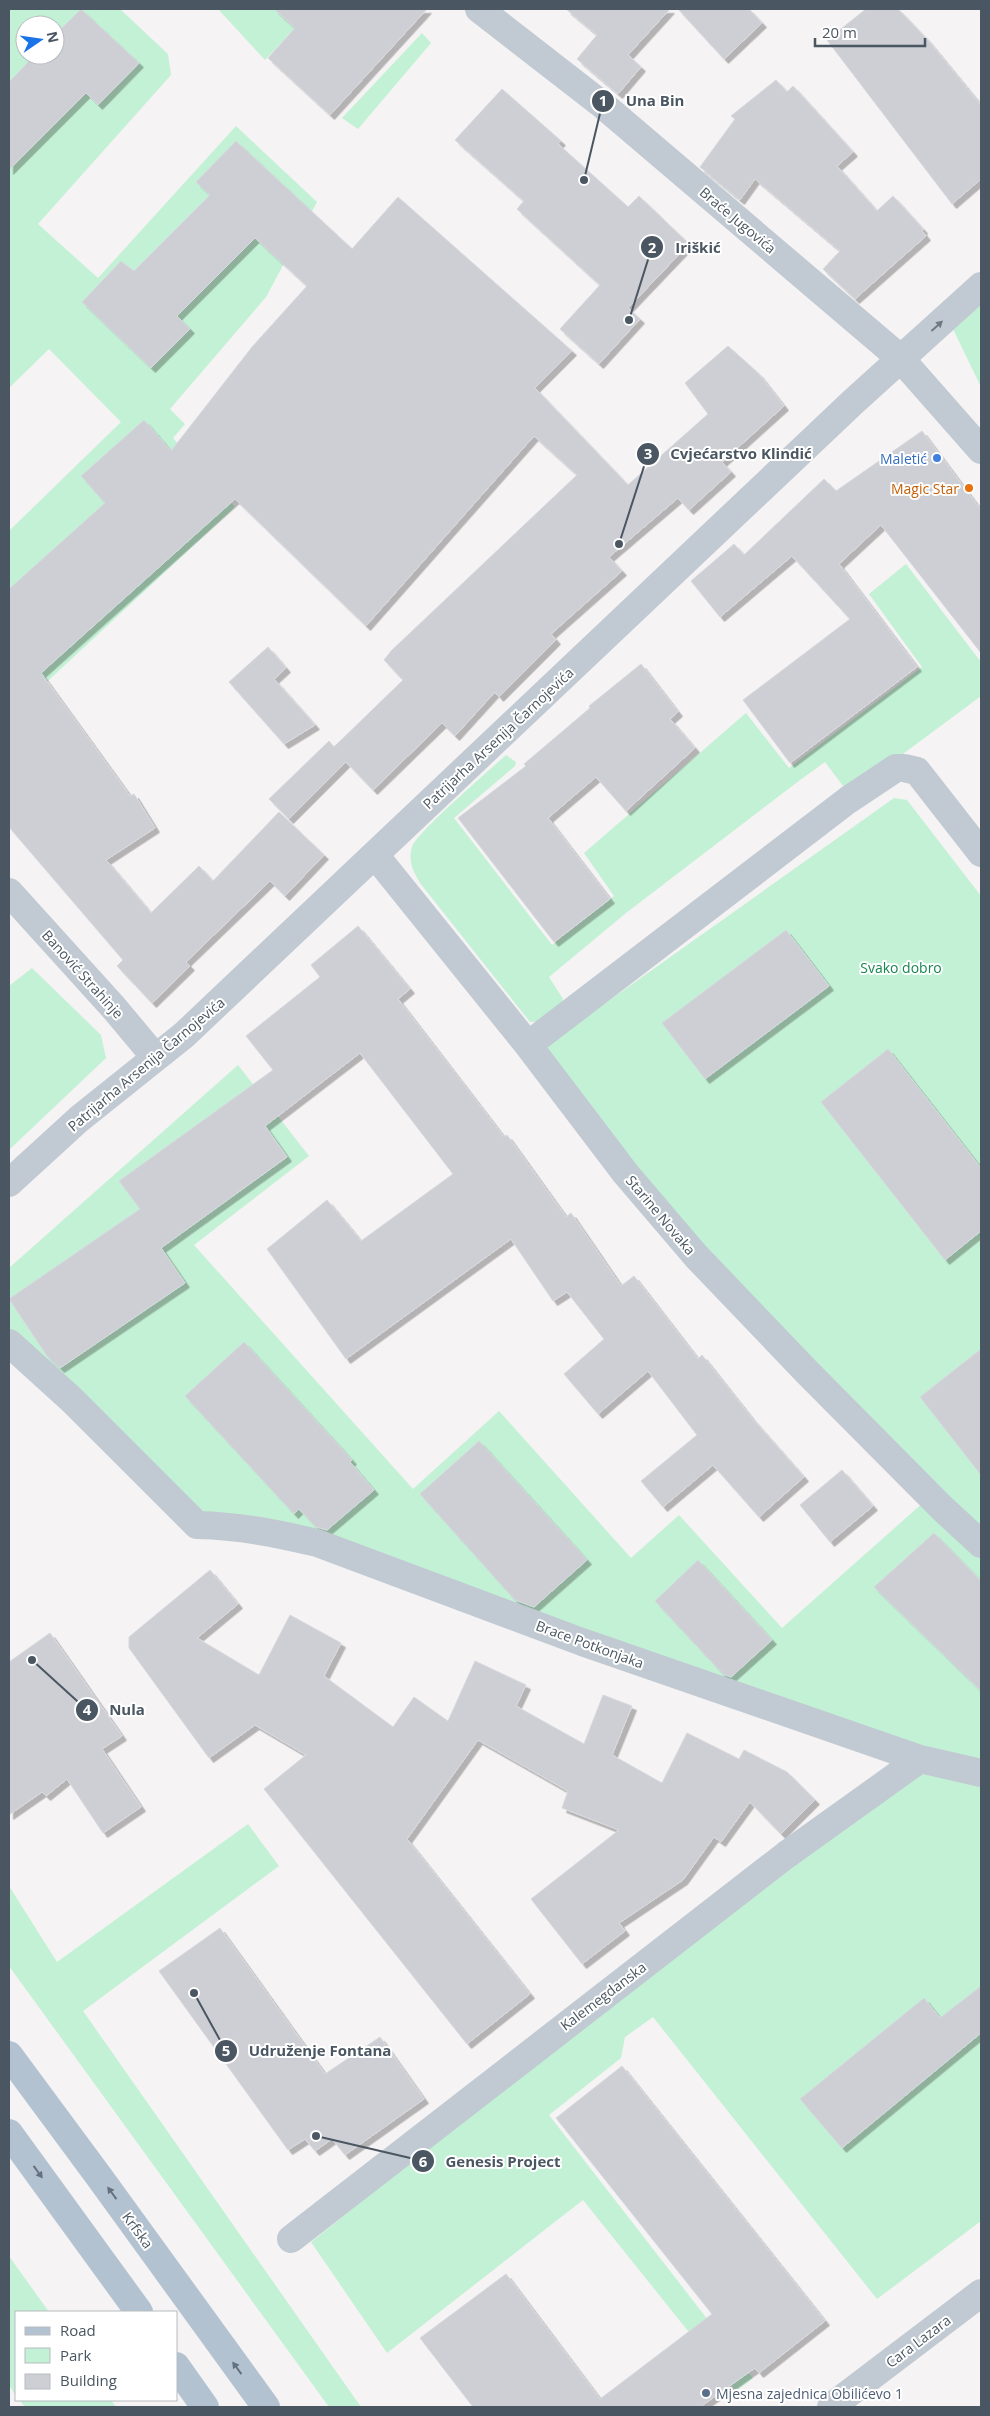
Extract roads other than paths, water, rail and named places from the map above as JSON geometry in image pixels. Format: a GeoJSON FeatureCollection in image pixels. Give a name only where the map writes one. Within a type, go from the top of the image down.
{"type":"FeatureCollection","features":[{"type":"Feature","properties":{"kind":"main road","name":"Krfska"},"geometry":{"type":"LineString","coordinates":[[9,2055],[266,2407]]}},
{"type":"Feature","properties":{"kind":"main road"},"geometry":{"type":"LineString","coordinates":[[9,2133],[137,2311]]}},
{"type":"Feature","properties":{"kind":"main road"},"geometry":{"type":"LineString","coordinates":[[178,2369],[205,2407]]}},
{"type":"Feature","properties":{"kind":"street","name":"Braće Jugovića"},"geometry":{"type":"LineString","coordinates":[[479,9],[604,106],[900,358],[981,450]]}},
{"type":"Feature","properties":{"kind":"street","name":"Patrijarha Arsenija Čarnojevića"},"geometry":{"type":"LineString","coordinates":[[9,1183],[79,1119],[184,1035],[900,358],[981,286]]}},
{"type":"Feature","properties":{"kind":"street"},"geometry":{"type":"LineString","coordinates":[[528,1045],[848,800],[896,768],[917,771],[981,853]]}},
{"type":"Feature","properties":{"kind":"street","name":"Starine Novaka"},"geometry":{"type":"LineString","coordinates":[[375,855],[528,1045],[626,1174],[696,1256],[813,1378],[942,1508],[981,1544]]}},
{"type":"Feature","properties":{"kind":"street","name":"Banović Strahinje"},"geometry":{"type":"LineString","coordinates":[[9,892],[114,1008],[155,1058]]}},
{"type":"Feature","properties":{"kind":"street","name":"Brace Potkonjaka"},"geometry":{"type":"LineString","coordinates":[[9,1343],[72,1400],[197,1525],[233,1526],[274,1532],[317,1543],[582,1642],[920,1760],[981,1773]]}},
{"type":"Feature","properties":{"kind":"street","name":"Kalemegdanska"},"geometry":{"type":"LineString","coordinates":[[291,2239],[786,1855],[920,1760]]}},
{"type":"Feature","properties":{"kind":"street","name":"Cara Lazara"},"geometry":{"type":"LineString","coordinates":[[848,2402],[981,2293]]}},
{"type":"Feature","properties":{"kind":"place","name":"Una Bin"},"geometry":{"type":"Point","coordinates":[584,180]}},
{"type":"Feature","properties":{"kind":"place","name":"Iriškić"},"geometry":{"type":"Point","coordinates":[629,320]}},
{"type":"Feature","properties":{"kind":"place","name":"Maletić"},"geometry":{"type":"Point","coordinates":[937,458]}},
{"type":"Feature","properties":{"kind":"place","name":"Magic Star"},"geometry":{"type":"Point","coordinates":[969,488]}},
{"type":"Feature","properties":{"kind":"place","name":"Cvjećarstvo Klindić"},"geometry":{"type":"Point","coordinates":[619,544]}},
{"type":"Feature","properties":{"kind":"place","name":"Nula"},"geometry":{"type":"Point","coordinates":[32,1660]}},
{"type":"Feature","properties":{"kind":"place","name":"Udruženje Fontana"},"geometry":{"type":"Point","coordinates":[194,1993]}},
{"type":"Feature","properties":{"kind":"place","name":"Genesis Project"},"geometry":{"type":"Point","coordinates":[316,2136]}},
{"type":"Feature","properties":{"kind":"place","name":"Mjesna zajednica Obilićevo 1"},"geometry":{"type":"Point","coordinates":[706,2393]}},
{"type":"Feature","properties":{"kind":"park label","name":"Svako dobro"},"geometry":{"type":"Point","coordinates":[901,967]}}]}
